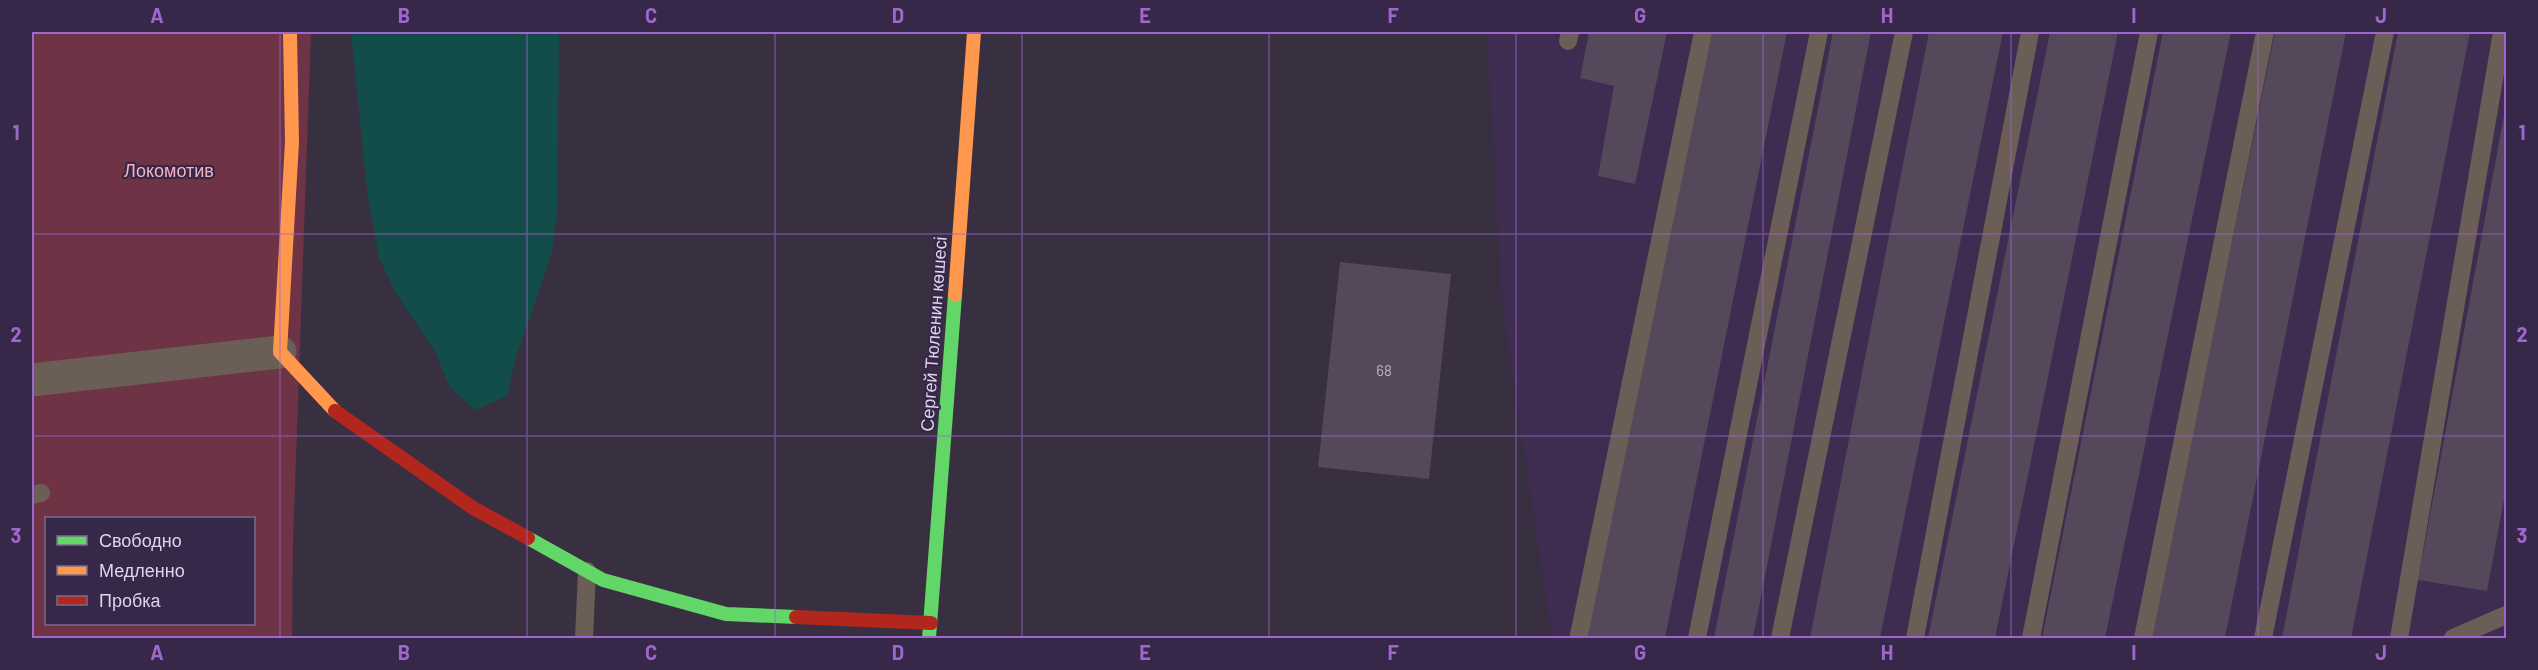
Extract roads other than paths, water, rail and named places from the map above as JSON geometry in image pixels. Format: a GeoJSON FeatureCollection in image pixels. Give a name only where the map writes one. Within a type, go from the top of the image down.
{"type":"FeatureCollection","features":[{"type":"Feature","properties":{"kind":"street"},"geometry":{"type":"LineString","coordinates":[[290,32],[292,142],[280,352],[340,416],[473,508],[603,580],[726,614],[931,623]]}},
{"type":"Feature","properties":{"kind":"street","name":"Сергей Тюленин көшесі"},"geometry":{"type":"LineString","coordinates":[[929,639],[974,32]]}},
{"type":"Feature","properties":{"kind":"street"},"geometry":{"type":"LineString","coordinates":[[32,380],[280,352]]}},
{"type":"Feature","properties":{"kind":"lane"},"geometry":{"type":"LineString","coordinates":[[1579,635],[1703,32]]}},
{"type":"Feature","properties":{"kind":"lane"},"geometry":{"type":"LineString","coordinates":[[1697,639],[1819,32]]}},
{"type":"Feature","properties":{"kind":"lane"},"geometry":{"type":"LineString","coordinates":[[1780,639],[1904,32]]}},
{"type":"Feature","properties":{"kind":"lane"},"geometry":{"type":"LineString","coordinates":[[1915,639],[2030,32]]}},
{"type":"Feature","properties":{"kind":"lane"},"geometry":{"type":"LineString","coordinates":[[2031,639],[2149,32]]}},
{"type":"Feature","properties":{"kind":"lane"},"geometry":{"type":"LineString","coordinates":[[2143,639],[2265,32]]}},
{"type":"Feature","properties":{"kind":"lane"},"geometry":{"type":"LineString","coordinates":[[2264,639],[2385,32]]}},
{"type":"Feature","properties":{"kind":"lane"},"geometry":{"type":"LineString","coordinates":[[2399,639],[2502,32]]}},
{"type":"Feature","properties":{"kind":"lane"},"geometry":{"type":"LineString","coordinates":[[585,639],[586,571]]}},
{"type":"Feature","properties":{"kind":"lane"},"geometry":{"type":"LineString","coordinates":[[2453,639],[2506,615]]}},
{"type":"Feature","properties":{"kind":"park label","name":"Локомотив"},"geometry":{"type":"Point","coordinates":[169,171]}}]}
